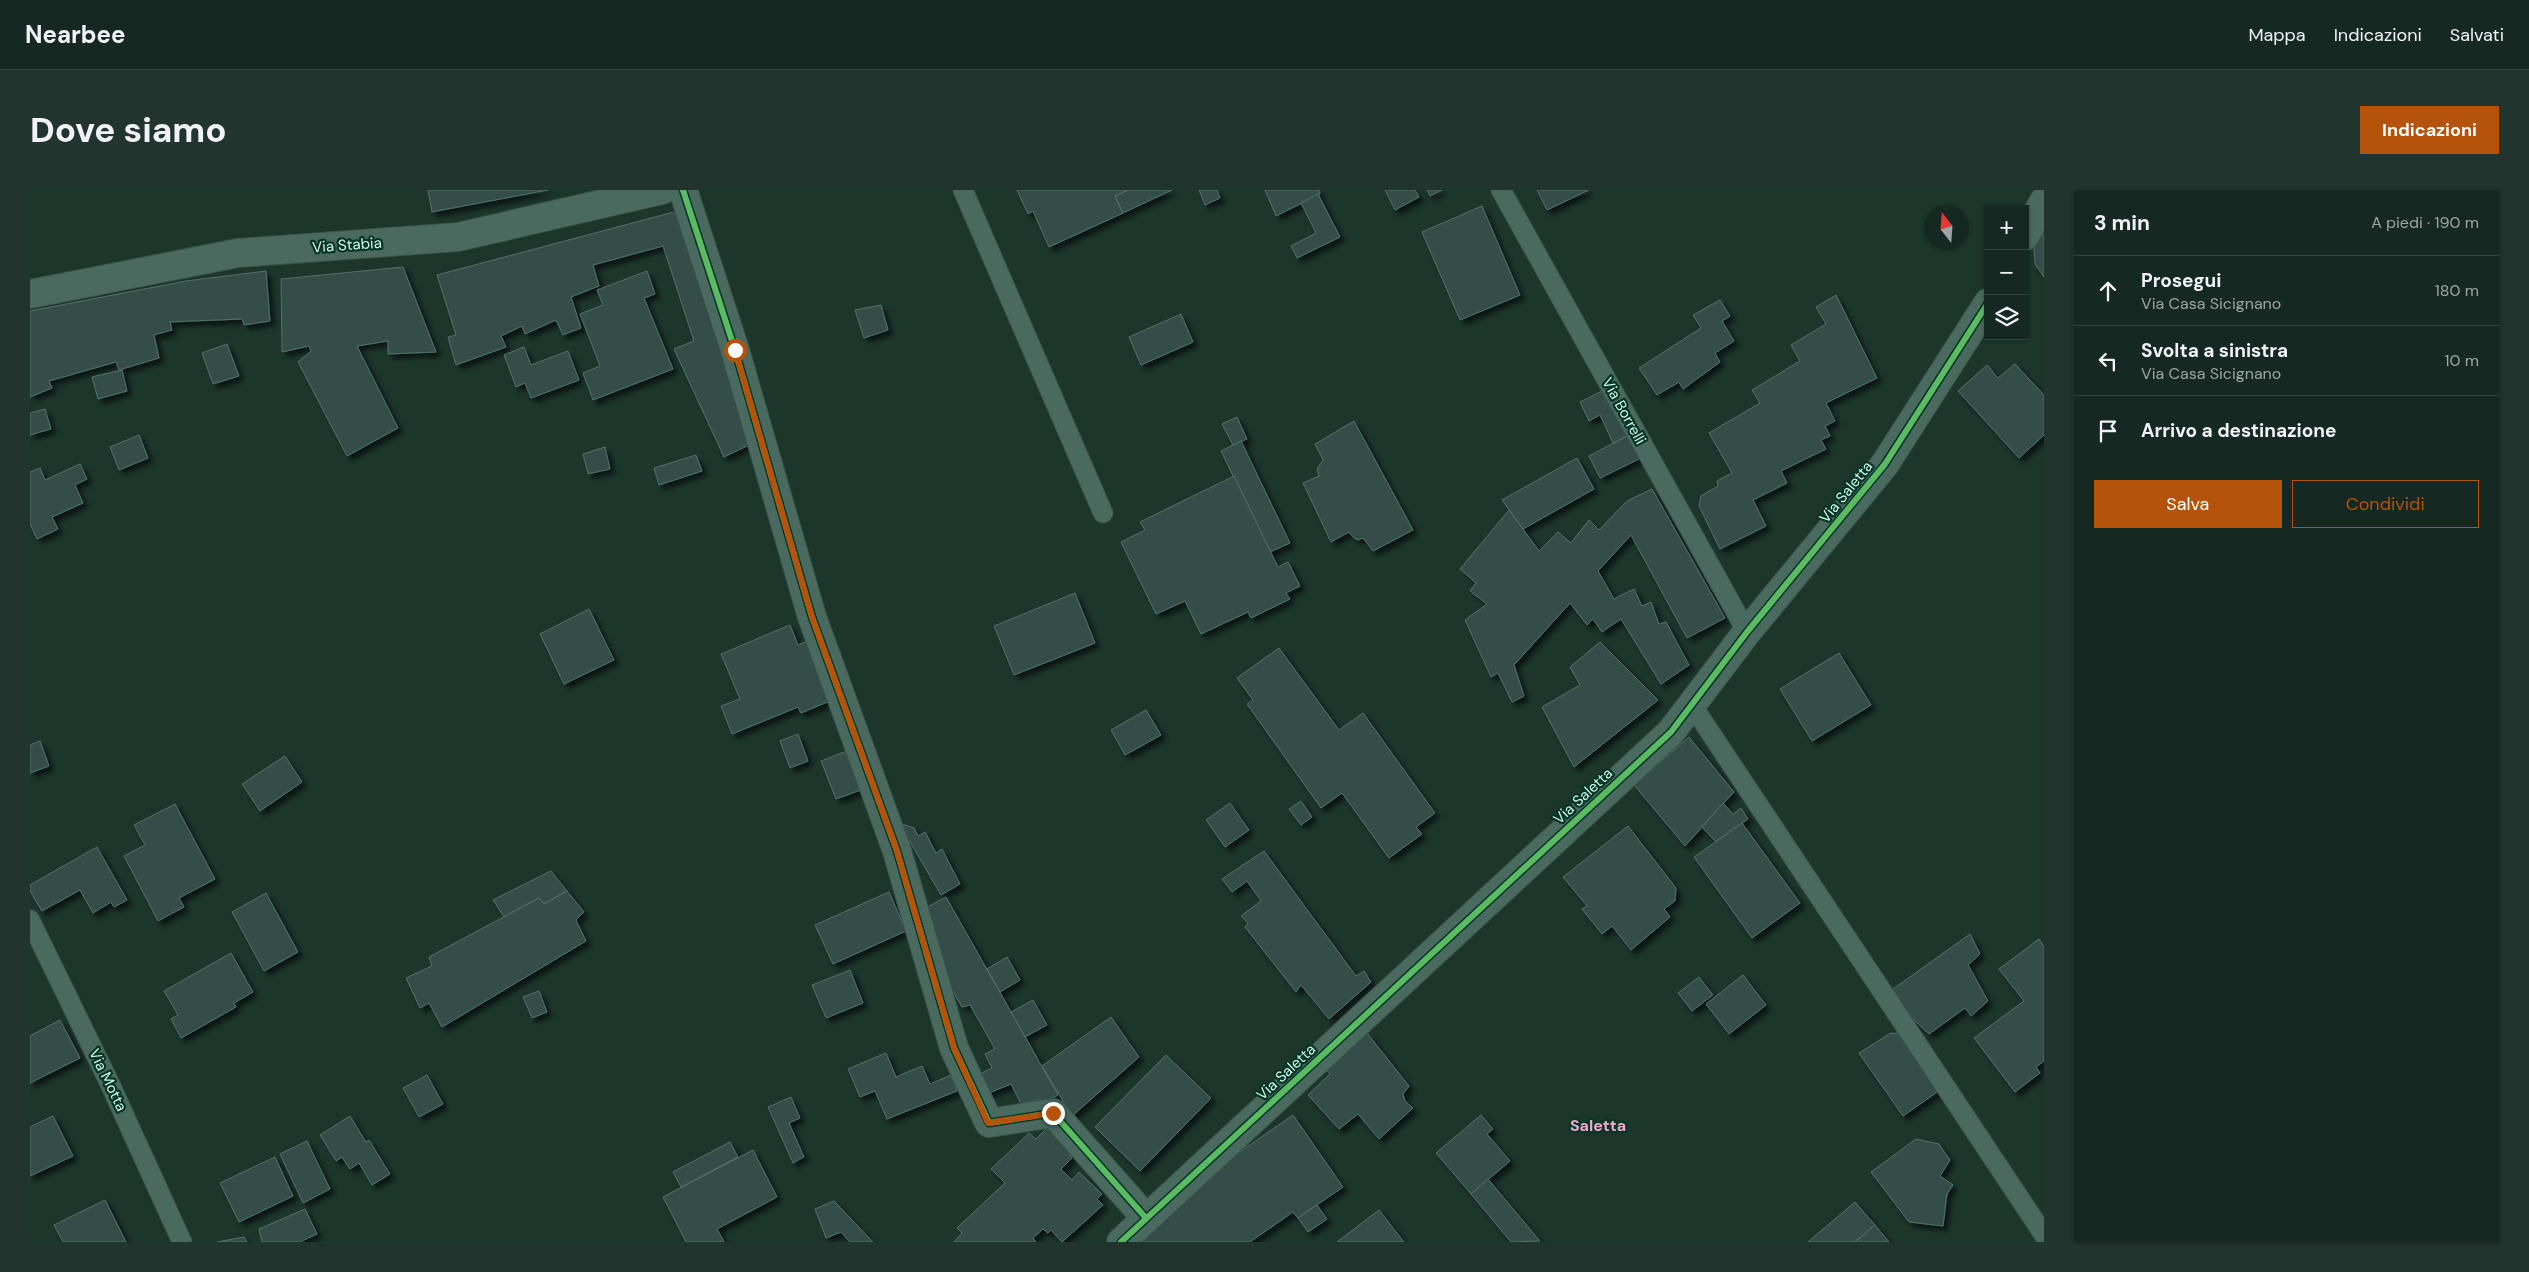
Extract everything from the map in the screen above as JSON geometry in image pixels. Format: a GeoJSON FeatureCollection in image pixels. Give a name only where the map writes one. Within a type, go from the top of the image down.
{"type":"FeatureCollection","features":[{"type":"Feature","properties":{"kind":"street"},"geometry":{"type":"LineString","coordinates":[[683,190],[735,350],[812,617],[897,851],[954,1048],[988,1123],[1053,1113],[1146,1218]]}},
{"type":"Feature","properties":{"kind":"street","name":"Via Stabia"},"geometry":{"type":"LineString","coordinates":[[30,294],[238,253],[458,238],[647,192]]}},
{"type":"Feature","properties":{"kind":"street"},"geometry":{"type":"LineString","coordinates":[[2029,229],[2044,201]]}},
{"type":"Feature","properties":{"kind":"street","name":"Via Saletta"},"geometry":{"type":"LineString","coordinates":[[1121,1242],[1671,732],[1747,632],[1885,464],[1984,309]]}},
{"type":"Feature","properties":{"kind":"lane"},"geometry":{"type":"LineString","coordinates":[[963,190],[1103,513]]}},
{"type":"Feature","properties":{"kind":"lane","name":"Via Borrelli"},"geometry":{"type":"LineString","coordinates":[[1501,190],[1747,632]]}},
{"type":"Feature","properties":{"kind":"lane"},"geometry":{"type":"LineString","coordinates":[[1692,705],[2044,1235]]}},
{"type":"Feature","properties":{"kind":"lane","name":"Via Motta"},"geometry":{"type":"LineString","coordinates":[[30,920],[110,1084],[182,1242]]}},
{"type":"Feature","properties":{"kind":"building"},"geometry":{"type":"Polygon","coordinates":[[[428,190],[548,190],[432,212],[428,190]]]}},
{"type":"Feature","properties":{"kind":"building"},"geometry":{"type":"Polygon","coordinates":[[[1017,190],[1128,190],[1115,196],[1123,213],[1049,247],[1033,211],[1028,214],[1017,190]]]}},
{"type":"Feature","properties":{"kind":"building"},"geometry":{"type":"Polygon","coordinates":[[[1128,190],[1172,190],[1123,213],[1115,196],[1128,190]]]}},
{"type":"Feature","properties":{"kind":"building"},"geometry":{"type":"Polygon","coordinates":[[[1199,190],[1217,190],[1220,198],[1205,205],[1199,190]]]}},
{"type":"Feature","properties":{"kind":"building"},"geometry":{"type":"Polygon","coordinates":[[[1265,190],[1319,190],[1320,194],[1276,216],[1265,190]]]}},
{"type":"Feature","properties":{"kind":"building"},"geometry":{"type":"Polygon","coordinates":[[[1385,190],[1415,190],[1419,197],[1395,210],[1385,190]]]}},
{"type":"Feature","properties":{"kind":"building"},"geometry":{"type":"Polygon","coordinates":[[[1427,190],[1442,190],[1430,196],[1427,190]]]}},
{"type":"Feature","properties":{"kind":"building"},"geometry":{"type":"Polygon","coordinates":[[[1537,190],[1589,190],[1547,210],[1537,190]]]}},
{"type":"Feature","properties":{"kind":"building"},"geometry":{"type":"Polygon","coordinates":[[[1318,194],[1340,237],[1297,258],[1291,246],[1316,233],[1301,203],[1318,194]]]}},
{"type":"Feature","properties":{"kind":"building"},"geometry":{"type":"Polygon","coordinates":[[[1482,206],[1520,295],[1460,320],[1422,232],[1482,206]]]}},
{"type":"Feature","properties":{"kind":"building"},"geometry":{"type":"Polygon","coordinates":[[[685,209],[753,443],[724,457],[674,349],[694,341],[663,246],[593,265],[599,286],[571,297],[581,328],[563,335],[556,320],[525,334],[522,326],[501,336],[506,347],[456,365],[448,337],[456,335],[437,275],[685,209]]]}},
{"type":"Feature","properties":{"kind":"building"},"geometry":{"type":"Polygon","coordinates":[[[2044,229],[2044,277],[2035,264],[2034,247],[2044,229]]]}},
{"type":"Feature","properties":{"kind":"building"},"geometry":{"type":"Polygon","coordinates":[[[403,267],[436,352],[388,354],[388,341],[357,346],[398,428],[347,456],[298,362],[311,351],[309,346],[282,352],[281,279],[403,267]]]}},
{"type":"Feature","properties":{"kind":"building"},"geometry":{"type":"Polygon","coordinates":[[[266,271],[270,321],[244,325],[242,319],[170,322],[172,330],[154,335],[159,358],[119,370],[116,362],[49,381],[52,388],[30,397],[30,311],[186,281],[266,271]]]}},
{"type":"Feature","properties":{"kind":"building"},"geometry":{"type":"Polygon","coordinates":[[[647,271],[655,294],[644,298],[673,369],[593,400],[583,373],[600,366],[580,314],[603,305],[597,290],[647,271]]]}},
{"type":"Feature","properties":{"kind":"building"},"geometry":{"type":"Polygon","coordinates":[[[1836,295],[1877,378],[1826,403],[1835,421],[1825,426],[1830,436],[1821,440],[1826,449],[1781,471],[1787,483],[1753,500],[1766,526],[1720,549],[1699,506],[1701,496],[1718,486],[1717,481],[1732,473],[1709,433],[1760,403],[1752,390],[1800,361],[1791,345],[1826,324],[1816,307],[1836,295]]]}},
{"type":"Feature","properties":{"kind":"building"},"geometry":{"type":"Polygon","coordinates":[[[1720,300],[1730,316],[1722,321],[1734,341],[1715,353],[1720,362],[1683,389],[1679,382],[1657,395],[1639,368],[1701,328],[1693,315],[1720,300]]]}},
{"type":"Feature","properties":{"kind":"building"},"geometry":{"type":"Polygon","coordinates":[[[881,305],[888,330],[864,338],[855,310],[881,305]]]}},
{"type":"Feature","properties":{"kind":"building"},"geometry":{"type":"Polygon","coordinates":[[[1181,314],[1193,342],[1141,365],[1129,337],[1181,314]]]}},
{"type":"Feature","properties":{"kind":"building"},"geometry":{"type":"Polygon","coordinates":[[[227,344],[239,376],[213,384],[202,353],[227,344]]]}},
{"type":"Feature","properties":{"kind":"building"},"geometry":{"type":"Polygon","coordinates":[[[524,347],[531,365],[568,351],[579,380],[531,398],[525,383],[516,387],[504,355],[524,347]]]}},
{"type":"Feature","properties":{"kind":"building"},"geometry":{"type":"Polygon","coordinates":[[[2015,364],[2044,395],[2044,435],[2019,458],[1958,391],[1987,365],[1998,378],[2015,364]]]}},
{"type":"Feature","properties":{"kind":"building"},"geometry":{"type":"Polygon","coordinates":[[[122,370],[127,391],[98,399],[92,377],[122,370]]]}},
{"type":"Feature","properties":{"kind":"building"},"geometry":{"type":"Polygon","coordinates":[[[1604,390],[1627,436],[1613,443],[1600,415],[1589,421],[1580,402],[1604,390]]]}},
{"type":"Feature","properties":{"kind":"building"},"geometry":{"type":"Polygon","coordinates":[[[45,409],[51,429],[30,435],[30,413],[45,409]]]}},
{"type":"Feature","properties":{"kind":"building"},"geometry":{"type":"Polygon","coordinates":[[[1237,417],[1247,439],[1233,445],[1222,424],[1237,417]]]}},
{"type":"Feature","properties":{"kind":"building"},"geometry":{"type":"Polygon","coordinates":[[[1354,421],[1413,530],[1373,551],[1363,538],[1358,540],[1349,532],[1331,542],[1303,483],[1319,476],[1317,469],[1323,460],[1315,444],[1354,421]]]}},
{"type":"Feature","properties":{"kind":"building"},"geometry":{"type":"Polygon","coordinates":[[[139,435],[148,458],[119,470],[110,447],[139,435]]]}},
{"type":"Feature","properties":{"kind":"building"},"geometry":{"type":"Polygon","coordinates":[[[1629,435],[1641,458],[1600,478],[1589,456],[1629,435]]]}},
{"type":"Feature","properties":{"kind":"building"},"geometry":{"type":"Polygon","coordinates":[[[1241,441],[1290,543],[1270,552],[1221,451],[1241,441]]]}},
{"type":"Feature","properties":{"kind":"building"},"geometry":{"type":"Polygon","coordinates":[[[605,447],[610,469],[588,474],[583,454],[605,447]]]}},
{"type":"Feature","properties":{"kind":"building"},"geometry":{"type":"Polygon","coordinates":[[[696,455],[702,471],[659,485],[654,468],[696,455]]]}},
{"type":"Feature","properties":{"kind":"building"},"geometry":{"type":"Polygon","coordinates":[[[1577,458],[1594,489],[1523,529],[1502,500],[1577,458]]]}},
{"type":"Feature","properties":{"kind":"building"},"geometry":{"type":"Polygon","coordinates":[[[80,464],[87,479],[75,485],[83,503],[52,517],[58,529],[37,539],[30,524],[30,472],[40,468],[45,480],[80,464]]]}},
{"type":"Feature","properties":{"kind":"building"},"geometry":{"type":"Polygon","coordinates":[[[1234,476],[1278,567],[1288,562],[1300,586],[1286,593],[1290,599],[1251,618],[1248,612],[1201,634],[1185,601],[1156,614],[1121,542],[1145,530],[1140,522],[1234,476]]]}},
{"type":"Feature","properties":{"kind":"building"},"geometry":{"type":"Polygon","coordinates":[[[1652,489],[1725,618],[1687,638],[1631,535],[1598,571],[1614,599],[1634,589],[1642,606],[1651,602],[1659,624],[1666,622],[1689,665],[1661,684],[1621,619],[1602,632],[1593,619],[1587,625],[1570,603],[1514,665],[1524,696],[1512,702],[1498,673],[1491,677],[1465,620],[1487,604],[1470,591],[1476,583],[1460,569],[1509,510],[1539,551],[1558,532],[1571,543],[1589,520],[1599,530],[1627,501],[1652,489]]]}},
{"type":"Feature","properties":{"kind":"building"},"geometry":{"type":"Polygon","coordinates":[[[1075,593],[1095,643],[1014,675],[994,626],[1075,593]]]}},
{"type":"Feature","properties":{"kind":"building"},"geometry":{"type":"Polygon","coordinates":[[[589,609],[614,660],[564,684],[540,634],[589,609]]]}},
{"type":"Feature","properties":{"kind":"building"},"geometry":{"type":"Polygon","coordinates":[[[790,625],[798,645],[812,639],[837,698],[801,713],[798,707],[732,734],[721,706],[740,699],[721,654],[790,625]]]}},
{"type":"Feature","properties":{"kind":"building"},"geometry":{"type":"Polygon","coordinates":[[[1600,642],[1658,700],[1574,767],[1542,707],[1580,685],[1570,667],[1600,642]]]}},
{"type":"Feature","properties":{"kind":"building"},"geometry":{"type":"Polygon","coordinates":[[[1279,648],[1339,730],[1363,713],[1435,813],[1416,827],[1422,834],[1389,858],[1342,793],[1321,808],[1247,704],[1253,700],[1237,678],[1279,648]]]}},
{"type":"Feature","properties":{"kind":"building"},"geometry":{"type":"Polygon","coordinates":[[[1839,653],[1871,705],[1812,741],[1780,689],[1839,653]]]}},
{"type":"Feature","properties":{"kind":"building"},"geometry":{"type":"Polygon","coordinates":[[[1146,710],[1161,735],[1125,755],[1111,730],[1146,710]]]}},
{"type":"Feature","properties":{"kind":"building"},"geometry":{"type":"Polygon","coordinates":[[[798,734],[808,761],[790,768],[780,741],[798,734]]]}},
{"type":"Feature","properties":{"kind":"building"},"geometry":{"type":"Polygon","coordinates":[[[1689,737],[1734,792],[1685,846],[1634,785],[1689,737]]]}},
{"type":"Feature","properties":{"kind":"building"},"geometry":{"type":"Polygon","coordinates":[[[40,741],[49,766],[30,773],[30,745],[40,741]]]}},
{"type":"Feature","properties":{"kind":"building"},"geometry":{"type":"Polygon","coordinates":[[[849,750],[864,789],[836,799],[821,761],[849,750]]]}},
{"type":"Feature","properties":{"kind":"building"},"geometry":{"type":"Polygon","coordinates":[[[285,756],[302,782],[260,811],[242,784],[285,756]]]}},
{"type":"Feature","properties":{"kind":"building"},"geometry":{"type":"Polygon","coordinates":[[[1301,801],[1312,817],[1301,825],[1289,809],[1301,801]]]}},
{"type":"Feature","properties":{"kind":"building"},"geometry":{"type":"Polygon","coordinates":[[[1230,803],[1249,830],[1225,847],[1206,820],[1230,803]]]}},
{"type":"Feature","properties":{"kind":"building"},"geometry":{"type":"Polygon","coordinates":[[[1723,803],[1733,814],[1741,808],[1748,819],[1716,842],[1702,827],[1723,803]]]}},
{"type":"Feature","properties":{"kind":"building"},"geometry":{"type":"Polygon","coordinates":[[[175,804],[215,879],[179,898],[184,907],[158,921],[124,856],[145,845],[134,825],[175,804]]]}},
{"type":"Feature","properties":{"kind":"building"},"geometry":{"type":"Polygon","coordinates":[[[899,823],[914,828],[918,836],[925,832],[936,853],[942,849],[960,884],[941,895],[899,823]]]}},
{"type":"Feature","properties":{"kind":"building"},"geometry":{"type":"Polygon","coordinates":[[[1742,823],[1800,903],[1752,938],[1694,857],[1742,823]]]}},
{"type":"Feature","properties":{"kind":"building"},"geometry":{"type":"Polygon","coordinates":[[[1628,826],[1676,888],[1675,901],[1664,909],[1670,917],[1631,950],[1612,926],[1602,934],[1582,909],[1587,906],[1563,877],[1628,826]]]}},
{"type":"Feature","properties":{"kind":"building"},"geometry":{"type":"Polygon","coordinates":[[[97,847],[127,900],[114,907],[111,902],[93,913],[80,890],[42,911],[30,891],[30,885],[97,847]]]}},
{"type":"Feature","properties":{"kind":"building"},"geometry":{"type":"Polygon","coordinates":[[[1264,851],[1356,976],[1364,971],[1371,982],[1329,1019],[1301,985],[1296,992],[1245,927],[1248,923],[1241,916],[1261,901],[1247,881],[1232,892],[1222,879],[1264,851]]]}},
{"type":"Feature","properties":{"kind":"building"},"geometry":{"type":"Polygon","coordinates":[[[551,871],[567,891],[544,904],[539,898],[504,917],[493,900],[551,871]]]}},
{"type":"Feature","properties":{"kind":"building"},"geometry":{"type":"Polygon","coordinates":[[[567,891],[584,912],[576,920],[586,941],[442,1027],[429,1003],[420,1008],[406,978],[432,966],[429,957],[539,898],[544,904],[567,891]]]}},
{"type":"Feature","properties":{"kind":"building"},"geometry":{"type":"Polygon","coordinates":[[[889,892],[906,931],[833,964],[815,925],[889,892]]]}},
{"type":"Feature","properties":{"kind":"building"},"geometry":{"type":"Polygon","coordinates":[[[266,893],[298,952],[264,971],[232,912],[266,893]]]}},
{"type":"Feature","properties":{"kind":"building"},"geometry":{"type":"Polygon","coordinates":[[[946,897],[1058,1095],[1040,1106],[1037,1099],[1022,1106],[1011,1084],[984,1095],[974,1077],[992,1068],[985,1054],[995,1049],[970,1005],[962,1007],[945,978],[924,909],[946,897]]]}},
{"type":"Feature","properties":{"kind":"building"},"geometry":{"type":"Polygon","coordinates":[[[1970,934],[1980,954],[1968,965],[1988,1001],[1971,1016],[1965,1008],[1929,1034],[1886,994],[1970,934]]]}},
{"type":"Feature","properties":{"kind":"building"},"geometry":{"type":"Polygon","coordinates":[[[2039,939],[2044,947],[2044,1061],[2036,1067],[2040,1073],[2015,1092],[1974,1038],[2024,1001],[1999,969],[2039,939]]]}},
{"type":"Feature","properties":{"kind":"building"},"geometry":{"type":"Polygon","coordinates":[[[231,953],[253,992],[234,1003],[236,1007],[181,1038],[171,1019],[178,1015],[164,991],[231,953]]]}},
{"type":"Feature","properties":{"kind":"building"},"geometry":{"type":"Polygon","coordinates":[[[1007,957],[1020,980],[1000,992],[987,969],[1007,957]]]}},
{"type":"Feature","properties":{"kind":"building"},"geometry":{"type":"Polygon","coordinates":[[[850,970],[863,1003],[826,1018],[812,985],[850,970]]]}},
{"type":"Feature","properties":{"kind":"building"},"geometry":{"type":"Polygon","coordinates":[[[1743,975],[1766,1005],[1729,1034],[1706,1004],[1743,975]]]}},
{"type":"Feature","properties":{"kind":"building"},"geometry":{"type":"Polygon","coordinates":[[[1699,977],[1713,995],[1692,1011],[1678,993],[1699,977]]]}},
{"type":"Feature","properties":{"kind":"building"},"geometry":{"type":"Polygon","coordinates":[[[539,991],[547,1012],[532,1018],[523,997],[539,991]]]}},
{"type":"Feature","properties":{"kind":"building"},"geometry":{"type":"Polygon","coordinates":[[[1033,1000],[1047,1025],[1025,1037],[1011,1012],[1033,1000]]]}},
{"type":"Feature","properties":{"kind":"building"},"geometry":{"type":"Polygon","coordinates":[[[1111,1017],[1139,1057],[1072,1116],[1042,1066],[1111,1017]]]}},
{"type":"Feature","properties":{"kind":"building"},"geometry":{"type":"Polygon","coordinates":[[[60,1020],[80,1058],[30,1083],[30,1036],[60,1020]]]}},
{"type":"Feature","properties":{"kind":"building"},"geometry":{"type":"Polygon","coordinates":[[[1367,1033],[1409,1086],[1403,1094],[1405,1101],[1413,1108],[1379,1139],[1358,1114],[1339,1129],[1308,1095],[1330,1074],[1324,1067],[1367,1033]]]}},
{"type":"Feature","properties":{"kind":"building"},"geometry":{"type":"Polygon","coordinates":[[[1891,1033],[1901,1034],[1940,1090],[1903,1116],[1859,1053],[1891,1033]]]}},
{"type":"Feature","properties":{"kind":"building"},"geometry":{"type":"Polygon","coordinates":[[[886,1053],[896,1077],[922,1066],[930,1084],[951,1075],[957,1091],[887,1119],[875,1091],[860,1097],[848,1069],[886,1053]]]}},
{"type":"Feature","properties":{"kind":"building"},"geometry":{"type":"Polygon","coordinates":[[[1166,1055],[1211,1098],[1140,1171],[1095,1127],[1166,1055]]]}},
{"type":"Feature","properties":{"kind":"building"},"geometry":{"type":"Polygon","coordinates":[[[427,1075],[443,1104],[419,1117],[403,1088],[427,1075]]]}},
{"type":"Feature","properties":{"kind":"building"},"geometry":{"type":"Polygon","coordinates":[[[791,1097],[800,1118],[789,1123],[804,1157],[793,1163],[768,1107],[791,1097]]]}},
{"type":"Feature","properties":{"kind":"building"},"geometry":{"type":"Polygon","coordinates":[[[1293,1115],[1343,1187],[1298,1218],[1293,1212],[1250,1242],[1140,1242],[1198,1181],[1293,1115]]]}},
{"type":"Feature","properties":{"kind":"building"},"geometry":{"type":"Polygon","coordinates":[[[1481,1115],[1493,1129],[1487,1134],[1510,1161],[1471,1194],[1436,1153],[1481,1115]]]}},
{"type":"Feature","properties":{"kind":"building"},"geometry":{"type":"Polygon","coordinates":[[[53,1116],[73,1156],[30,1176],[30,1127],[53,1116]]]}},
{"type":"Feature","properties":{"kind":"building"},"geometry":{"type":"Polygon","coordinates":[[[350,1116],[366,1142],[369,1140],[390,1174],[372,1185],[359,1163],[350,1169],[342,1157],[336,1161],[320,1135],[350,1116]]]}},
{"type":"Feature","properties":{"kind":"building"},"geometry":{"type":"Polygon","coordinates":[[[1049,1126],[1063,1141],[1072,1158],[1061,1169],[1072,1180],[1079,1172],[1102,1194],[1097,1199],[1103,1205],[1062,1242],[1051,1230],[1048,1233],[1043,1229],[1033,1238],[1036,1242],[954,1242],[962,1233],[957,1228],[1005,1183],[991,1169],[1029,1133],[1036,1139],[1049,1126]]]}},
{"type":"Feature","properties":{"kind":"building"},"geometry":{"type":"Polygon","coordinates":[[[1916,1139],[1939,1144],[1950,1160],[1940,1176],[1953,1185],[1947,1194],[1943,1226],[1909,1222],[1871,1172],[1916,1139]]]}},
{"type":"Feature","properties":{"kind":"building"},"geometry":{"type":"Polygon","coordinates":[[[307,1141],[330,1189],[303,1203],[280,1154],[307,1141]]]}},
{"type":"Feature","properties":{"kind":"building"},"geometry":{"type":"Polygon","coordinates":[[[730,1142],[738,1157],[681,1187],[673,1172],[730,1142]]]}},
{"type":"Feature","properties":{"kind":"building"},"geometry":{"type":"Polygon","coordinates":[[[753,1150],[777,1197],[717,1229],[724,1242],[686,1242],[663,1197],[753,1150]]]}},
{"type":"Feature","properties":{"kind":"building"},"geometry":{"type":"Polygon","coordinates":[[[275,1157],[293,1196],[239,1222],[220,1183],[275,1157]]]}},
{"type":"Feature","properties":{"kind":"building"},"geometry":{"type":"Polygon","coordinates":[[[1488,1179],[1540,1241],[1511,1242],[1471,1194],[1488,1179]]]}},
{"type":"Feature","properties":{"kind":"building"},"geometry":{"type":"Polygon","coordinates":[[[105,1200],[126,1242],[63,1242],[54,1225],[105,1200]]]}},
{"type":"Feature","properties":{"kind":"building"},"geometry":{"type":"Polygon","coordinates":[[[834,1201],[873,1242],[850,1242],[841,1232],[826,1238],[815,1209],[834,1201]]]}},
{"type":"Feature","properties":{"kind":"building"},"geometry":{"type":"Polygon","coordinates":[[[1855,1202],[1875,1225],[1855,1242],[1808,1242],[1855,1202]]]}},
{"type":"Feature","properties":{"kind":"building"},"geometry":{"type":"Polygon","coordinates":[[[1317,1205],[1327,1219],[1308,1232],[1298,1218],[1317,1205]]]}},
{"type":"Feature","properties":{"kind":"building"},"geometry":{"type":"Polygon","coordinates":[[[305,1209],[317,1234],[300,1242],[262,1242],[259,1229],[305,1209]]]}},
{"type":"Feature","properties":{"kind":"building"},"geometry":{"type":"Polygon","coordinates":[[[1379,1210],[1404,1242],[1337,1242],[1379,1210]]]}},
{"type":"Feature","properties":{"kind":"building"},"geometry":{"type":"Polygon","coordinates":[[[1875,1225],[1889,1242],[1855,1242],[1875,1225]]]}},
{"type":"Feature","properties":{"kind":"building"},"geometry":{"type":"Polygon","coordinates":[[[244,1237],[247,1242],[217,1242],[244,1237]]]}},
{"type":"Feature","properties":{"kind":"cycle path"},"geometry":{"type":"LineString","coordinates":[[683,190],[735,350],[812,617],[897,851],[954,1048],[989,1123],[1053,1113],[1146,1218]]}},
{"type":"Feature","properties":{"kind":"cycle path"},"geometry":{"type":"LineString","coordinates":[[1121,1242],[1671,732],[1747,632],[1885,464],[1984,309]]}},
{"type":"Feature","properties":{"kind":"district","name":"Saletta"},"geometry":{"type":"Point","coordinates":[1598,1125]}},
{"type":"Feature","properties":{"kind":"route"},"geometry":{"type":"LineString","coordinates":[[735,350],[812,617],[897,851],[954,1048],[988,1123],[1053,1113]]}}]}
